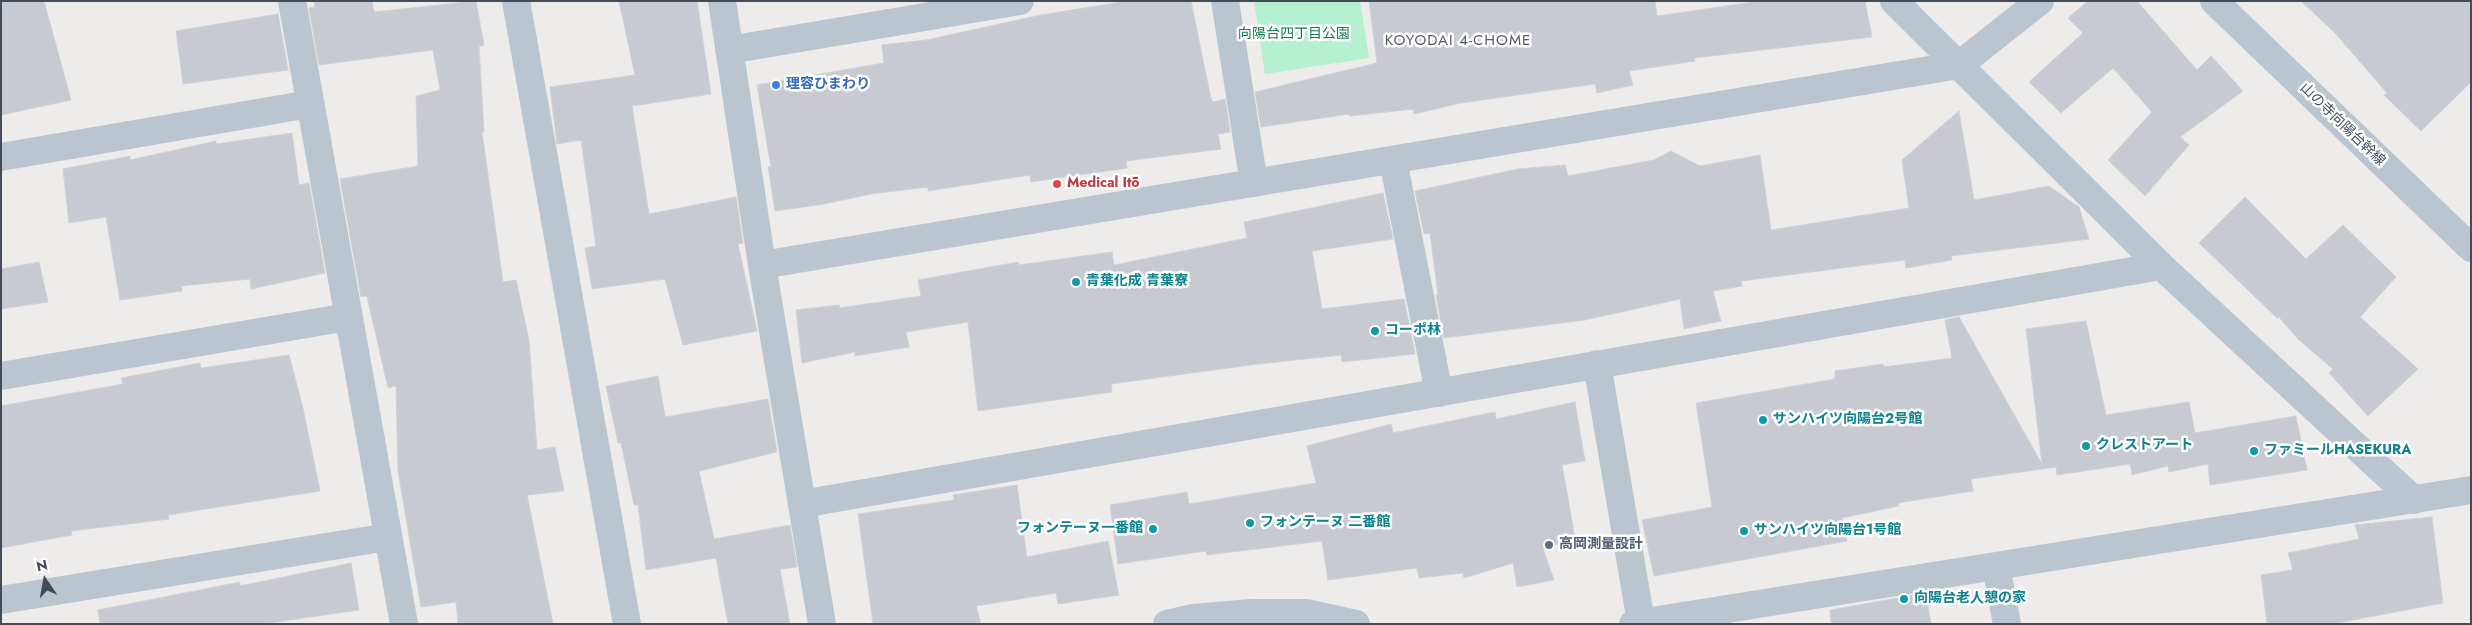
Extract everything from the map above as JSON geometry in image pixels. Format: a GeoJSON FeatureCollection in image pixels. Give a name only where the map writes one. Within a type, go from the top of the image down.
{"type":"FeatureCollection","features":[{"type":"Feature","properties":{"kind":"street"},"geometry":{"type":"LineString","coordinates":[[292,1],[404,624]]}},
{"type":"Feature","properties":{"kind":"street"},"geometry":{"type":"LineString","coordinates":[[516,1],[627,624]]}},
{"type":"Feature","properties":{"kind":"street"},"geometry":{"type":"LineString","coordinates":[[722,1],[762,265],[822,624]]}},
{"type":"Feature","properties":{"kind":"street"},"geometry":{"type":"LineString","coordinates":[[730,50],[1020,1]]}},
{"type":"Feature","properties":{"kind":"street"},"geometry":{"type":"LineString","coordinates":[[1225,1],[1254,183]]}},
{"type":"Feature","properties":{"kind":"street"},"geometry":{"type":"LineString","coordinates":[[1894,1],[2162,266],[2414,500]]}},
{"type":"Feature","properties":{"kind":"street"},"geometry":{"type":"LineString","coordinates":[[762,265],[1959,65],[2040,1]]}},
{"type":"Feature","properties":{"kind":"street","name":"山の寺向陽台幹線"},"geometry":{"type":"LineString","coordinates":[[2214,1],[2471,248]]}},
{"type":"Feature","properties":{"kind":"street"},"geometry":{"type":"LineString","coordinates":[[1,157],[310,104]]}},
{"type":"Feature","properties":{"kind":"street"},"geometry":{"type":"LineString","coordinates":[[1393,160],[1439,393]]}},
{"type":"Feature","properties":{"kind":"street"},"geometry":{"type":"LineString","coordinates":[[802,504],[2162,266]]}},
{"type":"Feature","properties":{"kind":"street"},"geometry":{"type":"LineString","coordinates":[[1,376],[348,317]]}},
{"type":"Feature","properties":{"kind":"street"},"geometry":{"type":"LineString","coordinates":[[1598,364],[1637,623],[1770,613],[1996,566],[2471,490]]}},
{"type":"Feature","properties":{"kind":"street"},"geometry":{"type":"LineString","coordinates":[[1,600],[388,538]]}},
{"type":"Feature","properties":{"kind":"street"},"geometry":{"type":"LineString","coordinates":[[1996,566],[2006,624]]}},
{"type":"Feature","properties":{"kind":"street"},"geometry":{"type":"LineString","coordinates":[[1167,624],[1193,618],[1242,618],[1306,613],[1356,624]]}},
{"type":"Feature","properties":{"kind":"green space","name":"向陽台四丁目公園"},"geometry":{"type":"Polygon","coordinates":[[[1254,1],[1360,1],[1369,58],[1265,74],[1254,1]]]}},
{"type":"Feature","properties":{"kind":"building"},"geometry":{"type":"Polygon","coordinates":[[[1,1],[44,1],[71,100],[1,115],[1,1]]]}},
{"type":"Feature","properties":{"kind":"building"},"geometry":{"type":"Polygon","coordinates":[[[314,1],[372,1],[374,12],[476,1],[484,45],[479,46],[484,132],[482,132],[503,282],[516,280],[529,340],[537,450],[555,447],[564,491],[527,495],[553,624],[458,624],[456,602],[421,607],[398,471],[396,386],[388,388],[367,296],[361,297],[340,179],[418,166],[416,96],[440,90],[433,50],[319,65],[309,8],[315,7],[314,1]]]}},
{"type":"Feature","properties":{"kind":"building"},"geometry":{"type":"Polygon","coordinates":[[[619,1],[697,1],[711,94],[632,106],[649,214],[736,197],[743,243],[738,244],[757,331],[683,345],[665,279],[592,289],[585,248],[596,246],[581,140],[557,144],[550,87],[635,75],[619,1]]]}},
{"type":"Feature","properties":{"kind":"building"},"geometry":{"type":"Polygon","coordinates":[[[1127,1],[1191,1],[1211,99],[1213,102],[1225,99],[1230,132],[1218,134],[1221,149],[1126,161],[1127,168],[1031,182],[1030,175],[928,191],[928,187],[871,194],[824,204],[775,211],[768,167],[771,167],[757,85],[884,63],[882,45],[926,40],[1041,15],[1127,1]]]}},
{"type":"Feature","properties":{"kind":"building"},"geometry":{"type":"Polygon","coordinates":[[[1369,1],[1655,1],[1657,16],[1760,1],[1865,1],[1872,37],[1694,58],[1695,61],[1629,71],[1633,85],[1597,93],[1595,84],[1461,103],[1414,114],[1413,109],[1350,116],[1349,114],[1261,127],[1255,92],[1377,63],[1369,1]]]}},
{"type":"Feature","properties":{"kind":"building"},"geometry":{"type":"Polygon","coordinates":[[[2088,1],[2137,1],[2197,70],[2211,56],[2243,91],[2180,137],[2189,145],[2145,196],[2108,160],[2152,112],[2113,68],[2061,113],[2029,82],[2083,33],[2068,18],[2088,1]]]}},
{"type":"Feature","properties":{"kind":"building"},"geometry":{"type":"Polygon","coordinates":[[[2301,1],[2471,1],[2471,82],[2421,131],[2384,95],[2387,93],[2335,33],[2301,1]]]}},
{"type":"Feature","properties":{"kind":"building"},"geometry":{"type":"Polygon","coordinates":[[[278,14],[288,70],[183,84],[176,31],[278,14]]]}},
{"type":"Feature","properties":{"kind":"building"},"geometry":{"type":"Polygon","coordinates":[[[1959,111],[1974,200],[2049,186],[2079,207],[2089,239],[1951,256],[1952,260],[1906,268],[1905,260],[1741,281],[1742,286],[1713,291],[1721,321],[1684,329],[1680,299],[1585,320],[1444,338],[1436,295],[1438,294],[1430,233],[1424,234],[1415,191],[1518,169],[1565,165],[1568,176],[1654,160],[1671,151],[1700,166],[1760,155],[1771,230],[1909,208],[1902,160],[1959,111]]]}},
{"type":"Feature","properties":{"kind":"building"},"geometry":{"type":"Polygon","coordinates":[[[292,133],[299,185],[309,183],[325,273],[251,289],[250,279],[181,286],[182,291],[120,300],[106,217],[69,223],[63,169],[130,156],[130,160],[216,141],[216,144],[292,133]]]}},
{"type":"Feature","properties":{"kind":"building"},"geometry":{"type":"Polygon","coordinates":[[[1383,193],[1393,239],[1312,251],[1322,309],[1404,299],[1415,354],[1342,362],[1341,355],[1250,365],[1111,384],[1112,392],[978,411],[968,322],[906,332],[909,347],[855,356],[855,352],[802,363],[796,310],[839,305],[840,308],[921,296],[918,280],[1018,262],[1019,265],[1112,252],[1114,265],[1247,238],[1244,222],[1383,193]]]}},
{"type":"Feature","properties":{"kind":"building"},"geometry":{"type":"Polygon","coordinates":[[[2245,197],[2306,259],[2343,225],[2396,277],[2360,317],[2418,369],[2368,416],[2329,373],[2333,369],[2298,339],[2277,315],[2278,319],[2199,243],[2245,197]]]}},
{"type":"Feature","properties":{"kind":"building"},"geometry":{"type":"Polygon","coordinates":[[[39,262],[48,302],[1,309],[1,269],[39,262]]]}},
{"type":"Feature","properties":{"kind":"building"},"geometry":{"type":"Polygon","coordinates":[[[1959,317],[2042,464],[2026,329],[2086,321],[2106,415],[2189,402],[2195,433],[2296,416],[2307,470],[2210,485],[2208,464],[2169,472],[2168,466],[2132,475],[2130,464],[2057,475],[2056,467],[1971,479],[1973,491],[1898,503],[1899,506],[1842,518],[1847,541],[1654,576],[1642,520],[1712,507],[1696,403],[1835,379],[1835,371],[1883,364],[1884,367],[1952,358],[1945,320],[1959,317]]]}},
{"type":"Feature","properties":{"kind":"building"},"geometry":{"type":"Polygon","coordinates":[[[289,355],[303,408],[320,491],[168,515],[169,519],[71,531],[72,535],[1,548],[1,406],[123,384],[121,378],[200,363],[201,368],[289,355]]]}},
{"type":"Feature","properties":{"kind":"building"},"geometry":{"type":"Polygon","coordinates":[[[658,376],[665,417],[768,399],[777,452],[699,471],[714,539],[790,525],[797,567],[780,569],[790,624],[728,624],[716,558],[646,570],[638,505],[634,505],[621,443],[618,443],[606,386],[658,376]]]}},
{"type":"Feature","properties":{"kind":"building"},"geometry":{"type":"Polygon","coordinates":[[[1575,402],[1585,461],[1562,465],[1575,538],[1543,549],[1554,580],[1517,587],[1513,563],[1464,578],[1463,573],[1419,578],[1417,568],[1328,580],[1322,541],[1207,555],[1206,551],[1118,564],[1110,505],[1187,492],[1189,504],[1316,483],[1307,446],[1391,424],[1393,433],[1495,412],[1496,419],[1575,402]]]}},
{"type":"Feature","properties":{"kind":"building"},"geometry":{"type":"Polygon","coordinates":[[[1017,485],[1027,557],[1108,541],[1119,595],[1058,604],[1056,593],[976,606],[981,624],[873,624],[858,514],[954,500],[953,495],[1017,485]]]}},
{"type":"Feature","properties":{"kind":"building"},"geometry":{"type":"Polygon","coordinates":[[[2432,517],[2443,603],[2332,624],[2267,624],[2261,575],[2293,570],[2288,553],[2359,539],[2355,525],[2432,517]]]}},
{"type":"Feature","properties":{"kind":"building"},"geometry":{"type":"Polygon","coordinates":[[[351,563],[359,610],[262,624],[100,624],[98,610],[240,582],[240,586],[351,563]]]}},
{"type":"Feature","properties":{"kind":"building","name":"向陽台老人憩の家"},"geometry":{"type":"Polygon","coordinates":[[[1926,593],[1931,624],[1831,624],[1830,610],[1926,593]]]}},
{"type":"Feature","properties":{"kind":"place","name":"理容ひまわり"},"geometry":{"type":"Point","coordinates":[776,85]}},
{"type":"Feature","properties":{"kind":"place","name":"Medical Itō"},"geometry":{"type":"Point","coordinates":[1057,184]}},
{"type":"Feature","properties":{"kind":"place","name":"青葉化成 青葉寮"},"geometry":{"type":"Point","coordinates":[1076,282]}},
{"type":"Feature","properties":{"kind":"place","name":"コーポ林"},"geometry":{"type":"Point","coordinates":[1375,331]}},
{"type":"Feature","properties":{"kind":"place","name":"サンハイツ向陽台2号館"},"geometry":{"type":"Point","coordinates":[1763,420]}},
{"type":"Feature","properties":{"kind":"place","name":"クレストアート"},"geometry":{"type":"Point","coordinates":[2086,446]}},
{"type":"Feature","properties":{"kind":"place","name":"ファミールHASEKURA"},"geometry":{"type":"Point","coordinates":[2254,451]}},
{"type":"Feature","properties":{"kind":"place","name":"フォンテーヌ 二番館"},"geometry":{"type":"Point","coordinates":[1250,523]}},
{"type":"Feature","properties":{"kind":"place","name":"フォンテーヌ一番館"},"geometry":{"type":"Point","coordinates":[1153,529]}},
{"type":"Feature","properties":{"kind":"place","name":"サンハイツ向陽台1号館"},"geometry":{"type":"Point","coordinates":[1744,531]}},
{"type":"Feature","properties":{"kind":"place","name":"高岡測量設計"},"geometry":{"type":"Point","coordinates":[1549,545]}},
{"type":"Feature","properties":{"kind":"place","name":"向陽台老人憩の家"},"geometry":{"type":"Point","coordinates":[1904,599]}},
{"type":"Feature","properties":{"kind":"district","name":"KOYODAI 4-CHOME"},"geometry":{"type":"Point","coordinates":[1458,41]}}]}
